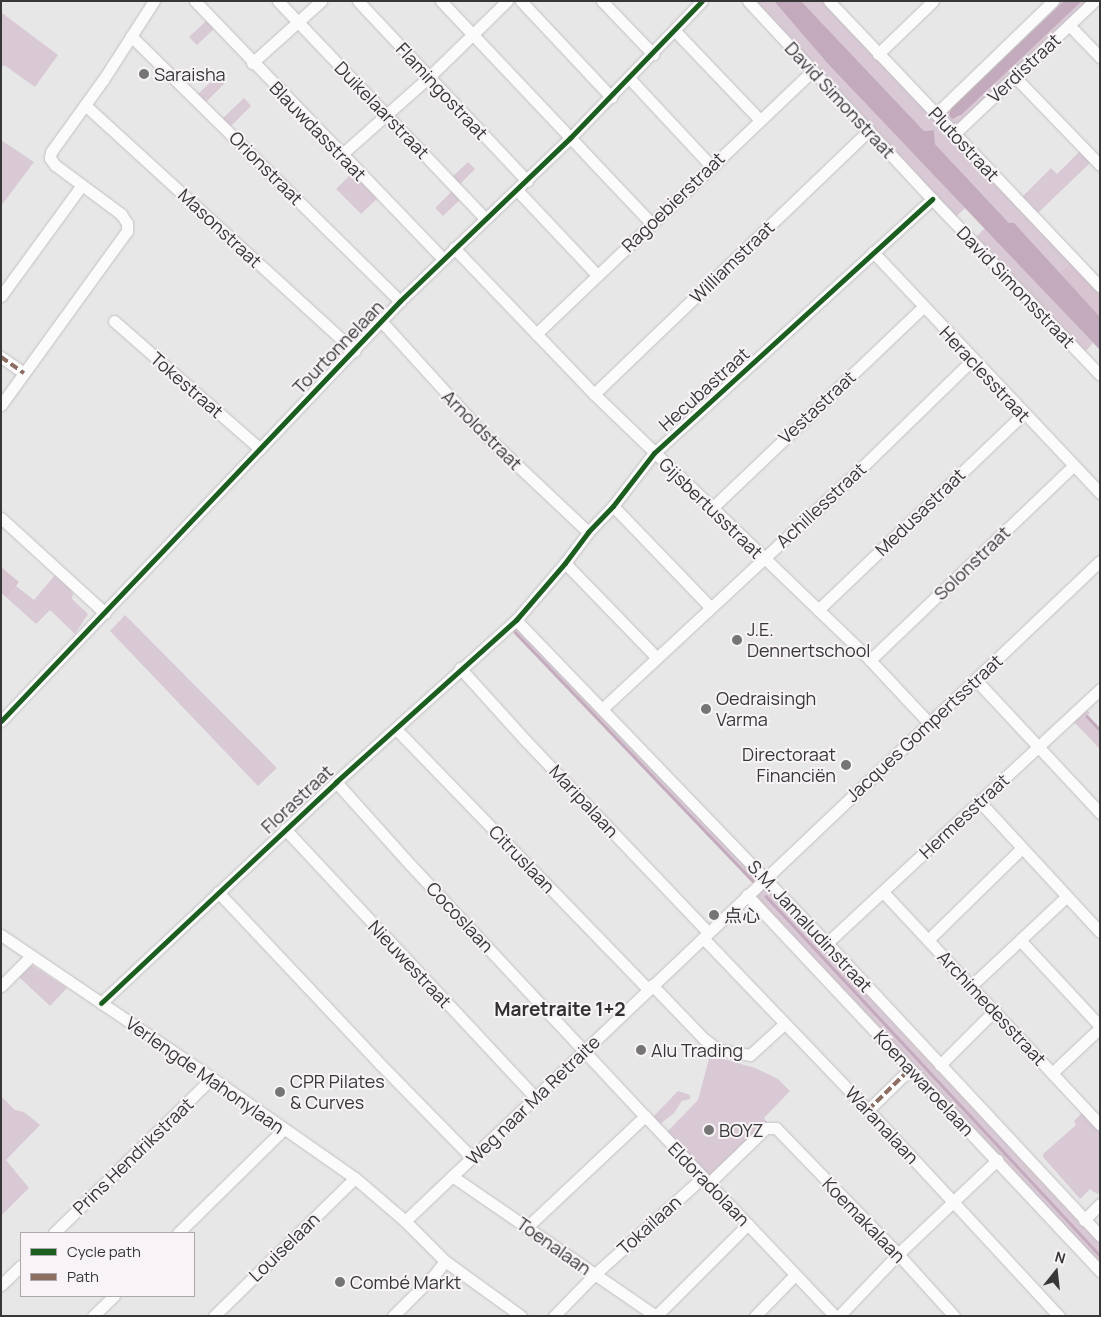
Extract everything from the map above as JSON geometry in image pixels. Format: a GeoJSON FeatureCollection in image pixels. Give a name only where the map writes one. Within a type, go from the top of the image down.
{"type":"FeatureCollection","features":[{"type":"Feature","properties":{"kind":"street"},"geometry":{"type":"LineString","coordinates":[[1,405],[127,230],[127,223],[121,214],[55,165],[50,158],[51,152],[86,105],[154,1]]}},
{"type":"Feature","properties":{"kind":"street","name":"Blauwdasstraat"},"geometry":{"type":"LineString","coordinates":[[195,1],[252,63],[442,259]]}},
{"type":"Feature","properties":{"kind":"street","name":"Duikelaarstraat"},"geometry":{"type":"LineString","coordinates":[[278,1],[485,218]]}},
{"type":"Feature","properties":{"kind":"street"},"geometry":{"type":"LineString","coordinates":[[252,63],[320,1]]}},
{"type":"Feature","properties":{"kind":"street","name":"Flamingostraat"},"geometry":{"type":"LineString","coordinates":[[358,1],[527,181]]}},
{"type":"Feature","properties":{"kind":"street"},"geometry":{"type":"LineString","coordinates":[[441,1],[651,224]]}},
{"type":"Feature","properties":{"kind":"street"},"geometry":{"type":"LineString","coordinates":[[341,155],[387,116],[507,1]]}},
{"type":"Feature","properties":{"kind":"street"},"geometry":{"type":"LineString","coordinates":[[521,1],[611,96]]}},
{"type":"Feature","properties":{"kind":"street"},"geometry":{"type":"LineString","coordinates":[[602,1],[653,54]]}},
{"type":"Feature","properties":{"kind":"street","name":"Tourtonnelaan"},"geometry":{"type":"LineString","coordinates":[[1,721],[400,301],[485,218],[527,181],[653,54],[702,1]]}},
{"type":"Feature","properties":{"kind":"street","name":"David Simonstraat"},"geometry":{"type":"LineString","coordinates":[[748,1],[932,199]]}},
{"type":"Feature","properties":{"kind":"street","name":"Plutostraat"},"geometry":{"type":"LineString","coordinates":[[829,1],[1100,287]]}},
{"type":"Feature","properties":{"kind":"street"},"geometry":{"type":"LineString","coordinates":[[878,54],[933,1]]}},
{"type":"Feature","properties":{"kind":"street"},"geometry":{"type":"LineString","coordinates":[[936,114],[1053,1]]}},
{"type":"Feature","properties":{"kind":"street","name":"Verdistraat"},"geometry":{"type":"LineString","coordinates":[[954,134],[1094,1]]}},
{"type":"Feature","properties":{"kind":"street"},"geometry":{"type":"LineString","coordinates":[[1068,26],[1100,58]]}},
{"type":"Feature","properties":{"kind":"street"},"geometry":{"type":"LineString","coordinates":[[675,31],[760,120]]}},
{"type":"Feature","properties":{"kind":"street","name":"Orionstraat"},"geometry":{"type":"LineString","coordinates":[[131,36],[400,301]]}},
{"type":"Feature","properties":{"kind":"street","name":"Ragoebierstraat"},"geometry":{"type":"LineString","coordinates":[[536,334],[812,71]]}},
{"type":"Feature","properties":{"kind":"street"},"geometry":{"type":"LineString","coordinates":[[1015,77],[1100,165]]}},
{"type":"Feature","properties":{"kind":"street"},"geometry":{"type":"LineString","coordinates":[[629,78],[711,166]]}},
{"type":"Feature","properties":{"kind":"street","name":"Masonstraat"},"geometry":{"type":"LineString","coordinates":[[86,105],[354,351]]}},
{"type":"Feature","properties":{"kind":"street","name":"Williamstraat"},"geometry":{"type":"LineString","coordinates":[[594,394],[869,130]]}},
{"type":"Feature","properties":{"kind":"street"},"geometry":{"type":"LineString","coordinates":[[1,296],[82,185]]}},
{"type":"Feature","properties":{"kind":"street"},"geometry":{"type":"LineString","coordinates":[[517,190],[597,276]]}},
{"type":"Feature","properties":{"kind":"street","name":"Hecubastraat"},"geometry":{"type":"LineString","coordinates":[[516,620],[565,563],[588,532],[613,506],[654,453],[932,199]]}},
{"type":"Feature","properties":{"kind":"street","name":"David Simonsstraat"},"geometry":{"type":"LineString","coordinates":[[932,199],[1100,375]]}},
{"type":"Feature","properties":{"kind":"street","name":"Gijsbertusstraat"},"geometry":{"type":"LineString","coordinates":[[454,248],[594,394],[870,660],[929,723]]}},
{"type":"Feature","properties":{"kind":"street","name":"Heraclesstraat"},"geometry":{"type":"LineString","coordinates":[[873,252],[972,360],[1100,493]]}},
{"type":"Feature","properties":{"kind":"street","name":"Vestastraat"},"geometry":{"type":"LineString","coordinates":[[712,508],[923,307]]}},
{"type":"Feature","properties":{"kind":"street","name":"Tokestraat"},"geometry":{"type":"LineString","coordinates":[[114,320],[260,449]]}},
{"type":"Feature","properties":{"kind":"street","name":"Arnoldstraat"},"geometry":{"type":"LineString","coordinates":[[382,322],[479,429],[588,532]]}},
{"type":"Feature","properties":{"kind":"street"},"geometry":{"type":"LineString","coordinates":[[1,357],[24,373]]}},
{"type":"Feature","properties":{"kind":"street","name":"Achillesstraat"},"geometry":{"type":"LineString","coordinates":[[602,709],[764,559],[972,360]]}},
{"type":"Feature","properties":{"kind":"street","name":"Medusastraat"},"geometry":{"type":"LineString","coordinates":[[818,610],[1023,414]]}},
{"type":"Feature","properties":{"kind":"street","name":"Solonstraat"},"geometry":{"type":"LineString","coordinates":[[870,660],[1073,466]]}},
{"type":"Feature","properties":{"kind":"street"},"geometry":{"type":"LineString","coordinates":[[613,506],[711,608]]}},
{"type":"Feature","properties":{"kind":"street"},"geometry":{"type":"LineString","coordinates":[[1,518],[105,612]]}},
{"type":"Feature","properties":{"kind":"street","name":"Jacques Gompertsstraat"},"geometry":{"type":"LineString","coordinates":[[747,895],[1100,561]]}},
{"type":"Feature","properties":{"kind":"street"},"geometry":{"type":"LineString","coordinates":[[565,563],[657,658]]}},
{"type":"Feature","properties":{"kind":"street","name":"Florastraat"},"geometry":{"type":"LineString","coordinates":[[101,1003],[285,829],[396,729],[460,668],[516,620]]}},
{"type":"Feature","properties":{"kind":"street","name":"S.M. Jamaludinstraat"},"geometry":{"type":"LineString","coordinates":[[516,620],[827,943],[1100,1236]]}},
{"type":"Feature","properties":{"kind":"street","name":"Maripalaan"},"geometry":{"type":"LineString","coordinates":[[460,668],[706,935]]}},
{"type":"Feature","properties":{"kind":"street"},"geometry":{"type":"LineString","coordinates":[[976,680],[1100,813]]}},
{"type":"Feature","properties":{"kind":"street","name":"Hermesstraat"},"geometry":{"type":"LineString","coordinates":[[827,943],[1100,689]]}},
{"type":"Feature","properties":{"kind":"street","name":"Citruslaan"},"geometry":{"type":"LineString","coordinates":[[396,729],[650,987],[704,1039],[719,1050],[742,1055],[753,1054],[784,1024]]}},
{"type":"Feature","properties":{"kind":"street","name":"Cocoslaan"},"geometry":{"type":"LineString","coordinates":[[336,782],[405,859],[586,1050]]}},
{"type":"Feature","properties":{"kind":"street"},"geometry":{"type":"LineString","coordinates":[[979,801],[1100,932]]}},
{"type":"Feature","properties":{"kind":"street","name":"Nieuwestraat"},"geometry":{"type":"LineString","coordinates":[[285,829],[536,1098]]}},
{"type":"Feature","properties":{"kind":"street"},"geometry":{"type":"LineString","coordinates":[[929,939],[1022,848]]}},
{"type":"Feature","properties":{"kind":"street"},"geometry":{"type":"LineString","coordinates":[[218,892],[381,1065],[472,1158]]}},
{"type":"Feature","properties":{"kind":"street","name":"Archimedesstraat"},"geometry":{"type":"LineString","coordinates":[[883,892],[1098,1120]]}},
{"type":"Feature","properties":{"kind":"street","name":"Weg naar Ma Retraite"},"geometry":{"type":"LineString","coordinates":[[405,1221],[747,895]]}},
{"type":"Feature","properties":{"kind":"street","name":"Koenawaroelaan"},"geometry":{"type":"LineString","coordinates":[[747,895],[1100,1271]]}},
{"type":"Feature","properties":{"kind":"street"},"geometry":{"type":"LineString","coordinates":[[972,985],[1066,897]]}},
{"type":"Feature","properties":{"kind":"street","name":"Verlengde Mahonylaan"},"geometry":{"type":"LineString","coordinates":[[1,935],[212,1078],[355,1178],[405,1221],[445,1261],[522,1316]]}},
{"type":"Feature","properties":{"kind":"street","name":"Waranalaan"},"geometry":{"type":"LineString","coordinates":[[706,935],[784,1024],[868,1110],[1059,1316]]}},
{"type":"Feature","properties":{"kind":"street"},"geometry":{"type":"LineString","coordinates":[[1020,940],[1100,1027],[1052,1073]]}},
{"type":"Feature","properties":{"kind":"street"},"geometry":{"type":"LineString","coordinates":[[1,986],[31,956]]}},
{"type":"Feature","properties":{"kind":"street"},"geometry":{"type":"LineString","coordinates":[[940,1065],[995,1010]]}},
{"type":"Feature","properties":{"kind":"street","name":"Eldoradolaan"},"geometry":{"type":"LineString","coordinates":[[586,1050],[645,1116],[835,1316]]}},
{"type":"Feature","properties":{"kind":"street"},"geometry":{"type":"LineString","coordinates":[[868,1110],[910,1069]]}},
{"type":"Feature","properties":{"kind":"street","name":"Prins Hendrikstraat"},"geometry":{"type":"LineString","coordinates":[[55,1232],[212,1078]]}},
{"type":"Feature","properties":{"kind":"street"},"geometry":{"type":"LineString","coordinates":[[527,1227],[645,1116]]}},
{"type":"Feature","properties":{"kind":"street","name":"Tokailaan"},"geometry":{"type":"LineString","coordinates":[[554,1316],[595,1274],[766,1128],[773,1127]]}},
{"type":"Feature","properties":{"kind":"street","name":"Koemakalaan"},"geometry":{"type":"LineString","coordinates":[[773,1127],[898,1254],[954,1316]]}},
{"type":"Feature","properties":{"kind":"street"},"geometry":{"type":"LineString","coordinates":[[179,1232],[284,1129]]}},
{"type":"Feature","properties":{"kind":"street"},"geometry":{"type":"LineString","coordinates":[[840,1316],[898,1254],[997,1160]]}},
{"type":"Feature","properties":{"kind":"street","name":"Toenalaan"},"geometry":{"type":"LineString","coordinates":[[452,1176],[656,1316]]}},
{"type":"Feature","properties":{"kind":"street","name":"Louiselaan"},"geometry":{"type":"LineString","coordinates":[[214,1316],[355,1178]]}},
{"type":"Feature","properties":{"kind":"street"},"geometry":{"type":"LineString","coordinates":[[1084,1220],[1100,1204]]}},
{"type":"Feature","properties":{"kind":"street"},"geometry":{"type":"LineString","coordinates":[[656,1316],[748,1224]]}},
{"type":"Feature","properties":{"kind":"street"},"geometry":{"type":"LineString","coordinates":[[393,1316],[435,1274],[445,1261]]}},
{"type":"Feature","properties":{"kind":"street"},"geometry":{"type":"LineString","coordinates":[[1,1285],[20,1267]]}},
{"type":"Feature","properties":{"kind":"street"},"geometry":{"type":"LineString","coordinates":[[755,1316],[795,1275]]}},
{"type":"Feature","properties":{"kind":"street"},"geometry":{"type":"LineString","coordinates":[[93,1316],[113,1297]]}},
{"type":"Feature","properties":{"kind":"shaded area"},"geometry":{"type":"Polygon","coordinates":[[[756,1],[774,1],[828,64],[965,208],[956,217],[756,1]]]}},
{"type":"Feature","properties":{"kind":"shaded area"},"geometry":{"type":"Polygon","coordinates":[[[774,1],[801,1],[924,131],[934,130],[935,144],[1009,223],[1014,223],[1100,317],[1100,350],[828,64],[774,1]]]}},
{"type":"Feature","properties":{"kind":"shaded area"},"geometry":{"type":"Polygon","coordinates":[[[801,1],[824,1],[1071,261],[1059,273],[1014,224],[1009,223],[935,144],[934,130],[924,131],[801,1]]]}},
{"type":"Feature","properties":{"kind":"shaded area"},"geometry":{"type":"Polygon","coordinates":[[[1059,1],[1064,1],[952,107],[957,118],[1082,1],[1089,1],[959,124],[952,124],[944,114],[948,107],[1059,1]]]}},
{"type":"Feature","properties":{"kind":"shaded area"},"geometry":{"type":"Polygon","coordinates":[[[1064,1],[1082,1],[961,115],[952,119],[949,115],[952,107],[1064,1]]]}},
{"type":"Feature","properties":{"kind":"shaded area"},"geometry":{"type":"Polygon","coordinates":[[[1,9],[2,13],[58,55],[35,87],[4,65],[1,68],[1,9]]]}},
{"type":"Feature","properties":{"kind":"shaded area"},"geometry":{"type":"Polygon","coordinates":[[[210,17],[218,25],[197,45],[189,37],[210,17]]]}},
{"type":"Feature","properties":{"kind":"shaded area"},"geometry":{"type":"Polygon","coordinates":[[[219,74],[226,82],[205,103],[197,95],[219,74]]]}},
{"type":"Feature","properties":{"kind":"shaded area"},"geometry":{"type":"Polygon","coordinates":[[[244,98],[251,106],[230,127],[222,119],[244,98]]]}},
{"type":"Feature","properties":{"kind":"shaded area"},"geometry":{"type":"Polygon","coordinates":[[[1,140],[34,162],[1,206],[1,140]]]}},
{"type":"Feature","properties":{"kind":"shaded area"},"geometry":{"type":"Polygon","coordinates":[[[1080,151],[1091,162],[1038,213],[1022,197],[1051,168],[1057,174],[1080,151]]]}},
{"type":"Feature","properties":{"kind":"shaded area"},"geometry":{"type":"Polygon","coordinates":[[[468,162],[475,169],[459,185],[452,177],[468,162]]]}},
{"type":"Feature","properties":{"kind":"shaded area"},"geometry":{"type":"Polygon","coordinates":[[[355,170],[380,196],[361,214],[336,189],[355,170]]]}},
{"type":"Feature","properties":{"kind":"shaded area"},"geometry":{"type":"Polygon","coordinates":[[[454,189],[462,198],[443,216],[435,208],[454,189]]]}},
{"type":"Feature","properties":{"kind":"shaded area"},"geometry":{"type":"Polygon","coordinates":[[[985,228],[1093,343],[1084,353],[975,238],[985,228]]]}},
{"type":"Feature","properties":{"kind":"shaded area"},"geometry":{"type":"Polygon","coordinates":[[[1071,261],[1100,292],[1100,317],[1059,273],[1071,261]]]}},
{"type":"Feature","properties":{"kind":"shaded area"},"geometry":{"type":"Polygon","coordinates":[[[1,567],[19,582],[7,598],[1,593],[1,567]]]}},
{"type":"Feature","properties":{"kind":"shaded area"},"geometry":{"type":"Polygon","coordinates":[[[55,575],[70,589],[73,594],[72,599],[88,614],[75,634],[50,610],[36,624],[7,598],[16,586],[34,600],[55,575]]]}},
{"type":"Feature","properties":{"kind":"shaded area"},"geometry":{"type":"Polygon","coordinates":[[[125,615],[277,768],[258,786],[110,631],[125,615]]]}},
{"type":"Feature","properties":{"kind":"shaded area"},"geometry":{"type":"Polygon","coordinates":[[[515,626],[757,877],[753,881],[515,632],[509,631],[515,626]]]}},
{"type":"Feature","properties":{"kind":"shaded area"},"geometry":{"type":"Polygon","coordinates":[[[1085,708],[1090,713],[1087,716],[1100,730],[1100,749],[1073,721],[1085,708]]]}},
{"type":"Feature","properties":{"kind":"shaded area"},"geometry":{"type":"Polygon","coordinates":[[[768,887],[1100,1243],[1100,1267],[756,898],[759,892],[768,887]]]}},
{"type":"Feature","properties":{"kind":"shaded area"},"geometry":{"type":"Polygon","coordinates":[[[32,965],[67,988],[50,1006],[18,976],[32,965]]]}},
{"type":"Feature","properties":{"kind":"shaded area"},"geometry":{"type":"Polygon","coordinates":[[[710,1055],[755,1068],[778,1079],[790,1091],[764,1118],[768,1123],[709,1177],[666,1133],[698,1100],[710,1055]]]}},
{"type":"Feature","properties":{"kind":"shaded area"},"geometry":{"type":"Polygon","coordinates":[[[678,1091],[690,1095],[690,1099],[682,1101],[674,1113],[659,1125],[652,1118],[678,1091]]]}},
{"type":"Feature","properties":{"kind":"shaded area"},"geometry":{"type":"Polygon","coordinates":[[[1,1096],[15,1110],[24,1112],[40,1125],[6,1160],[29,1188],[1,1216],[1,1096]]]}},
{"type":"Feature","properties":{"kind":"shaded area"},"geometry":{"type":"Polygon","coordinates":[[[1082,1113],[1100,1131],[1100,1192],[1097,1194],[1090,1189],[1080,1199],[1043,1157],[1043,1154],[1076,1125],[1074,1121],[1082,1113]]]}},
{"type":"Feature","properties":{"kind":"waterway"},"geometry":{"type":"LineString","coordinates":[[515,632],[753,881]]}},
{"type":"Feature","properties":{"kind":"waterway"},"geometry":{"type":"LineString","coordinates":[[1087,716],[1100,730]]}},
{"type":"Feature","properties":{"kind":"waterway"},"geometry":{"type":"LineString","coordinates":[[766,896],[1100,1255]]}},
{"type":"Feature","properties":{"kind":"marked path"},"geometry":{"type":"LineString","coordinates":[[1,357],[24,373]]}},
{"type":"Feature","properties":{"kind":"marked path"},"geometry":{"type":"LineString","coordinates":[[868,1110],[910,1069]]}},
{"type":"Feature","properties":{"kind":"cycle path"},"geometry":{"type":"LineString","coordinates":[[1,721],[400,301],[570,138],[702,1]]}},
{"type":"Feature","properties":{"kind":"cycle path"},"geometry":{"type":"LineString","coordinates":[[101,1003],[336,782],[516,620],[565,563],[588,532],[613,506],[654,453],[932,199]]}},
{"type":"Feature","properties":{"kind":"place","name":"Saraisha"},"geometry":{"type":"Point","coordinates":[144,74]}},
{"type":"Feature","properties":{"kind":"place","name":"J.E. Dennertschool"},"geometry":{"type":"Point","coordinates":[737,640]}},
{"type":"Feature","properties":{"kind":"place","name":"Oedraisingh Varma"},"geometry":{"type":"Point","coordinates":[706,709]}},
{"type":"Feature","properties":{"kind":"place","name":"Directoraat Financiën"},"geometry":{"type":"Point","coordinates":[846,765]}},
{"type":"Feature","properties":{"kind":"place","name":"点心"},"geometry":{"type":"Point","coordinates":[714,915]}},
{"type":"Feature","properties":{"kind":"place","name":"Alu Trading"},"geometry":{"type":"Point","coordinates":[641,1050]}},
{"type":"Feature","properties":{"kind":"place","name":"CPR Pilates & Curves"},"geometry":{"type":"Point","coordinates":[280,1092]}},
{"type":"Feature","properties":{"kind":"place","name":"BOYZ"},"geometry":{"type":"Point","coordinates":[709,1130]}},
{"type":"Feature","properties":{"kind":"place","name":"Combé Markt"},"geometry":{"type":"Point","coordinates":[340,1282]}},
{"type":"Feature","properties":{"kind":"district","name":"Maretraite 1+2"},"geometry":{"type":"Point","coordinates":[560,1010]}}]}
